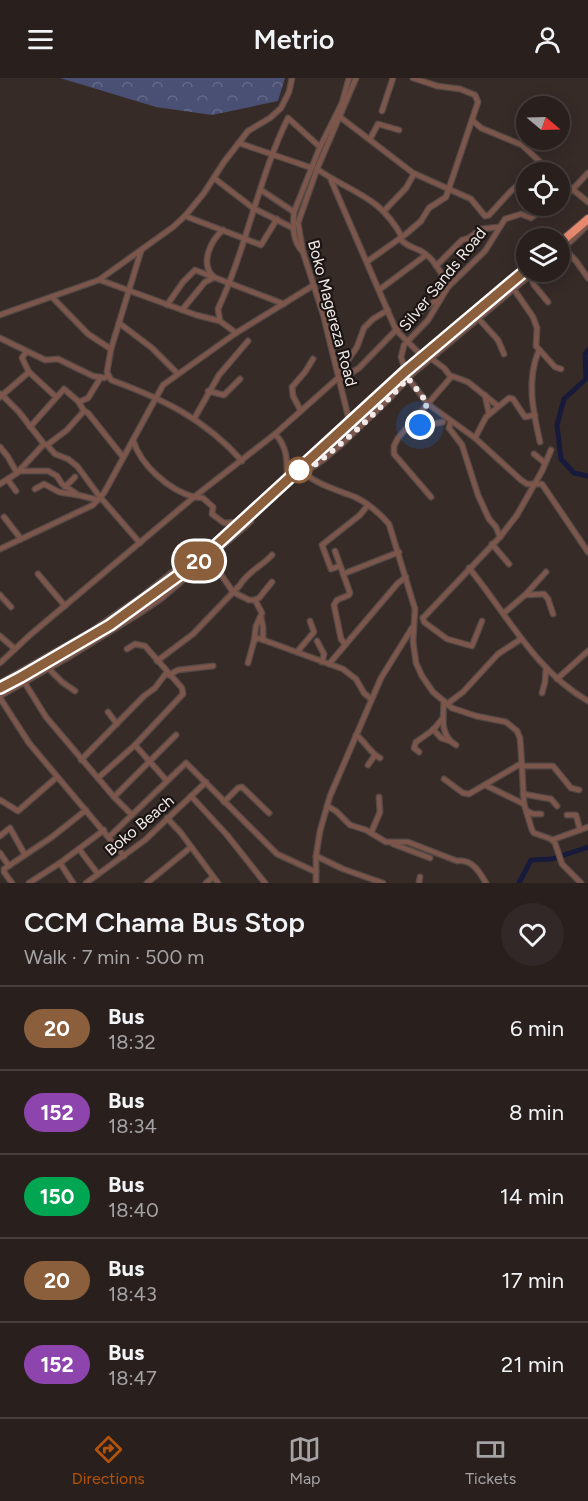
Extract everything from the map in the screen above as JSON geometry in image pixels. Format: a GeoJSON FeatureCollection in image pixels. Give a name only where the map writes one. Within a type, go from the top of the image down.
{"type":"FeatureCollection","features":[{"type":"Feature","properties":{"kind":"highway"},"geometry":{"type":"LineString","coordinates":[[570,236],[588,219]]}},
{"type":"Feature","properties":{"kind":"highway"},"geometry":{"type":"LineString","coordinates":[[0,688],[23,680],[47,666],[203,561],[245,519],[302,471],[352,421],[518,282]]}},
{"type":"Feature","properties":{"kind":"street"},"geometry":{"type":"LineString","coordinates":[[0,315],[99,280],[141,251],[185,216],[248,130],[270,118],[280,108],[290,92],[292,78]]}},
{"type":"Feature","properties":{"kind":"street"},"geometry":{"type":"LineString","coordinates":[[303,252],[296,242],[293,228],[294,212],[314,169],[320,147],[342,103],[349,78]]}},
{"type":"Feature","properties":{"kind":"street","name":"Boko Magereza Road"},"geometry":{"type":"LineString","coordinates":[[352,421],[348,416],[299,231],[300,215],[314,169],[340,117],[356,78]]}},
{"type":"Feature","properties":{"kind":"street"},"geometry":{"type":"LineString","coordinates":[[382,111],[393,78]]}},
{"type":"Feature","properties":{"kind":"street"},"geometry":{"type":"LineString","coordinates":[[368,261],[421,221],[429,208],[443,201],[450,188],[478,102],[475,95],[460,89],[437,86],[413,78]]}},
{"type":"Feature","properties":{"kind":"street"},"geometry":{"type":"LineString","coordinates":[[340,117],[414,174],[471,199],[485,216],[488,217],[516,187]]}},
{"type":"Feature","properties":{"kind":"street"},"geometry":{"type":"LineString","coordinates":[[220,321],[217,312],[272,154],[288,118],[320,147]]}},
{"type":"Feature","properties":{"kind":"street"},"geometry":{"type":"LineString","coordinates":[[472,120],[478,127],[522,145],[540,162]]}},
{"type":"Feature","properties":{"kind":"street"},"geometry":{"type":"LineString","coordinates":[[370,139],[378,124],[399,130]]}},
{"type":"Feature","properties":{"kind":"street"},"geometry":{"type":"LineString","coordinates":[[239,143],[314,169],[331,180],[359,192],[391,217],[401,238],[410,248],[426,255],[442,273],[448,287]]}},
{"type":"Feature","properties":{"kind":"street"},"geometry":{"type":"LineString","coordinates":[[588,173],[572,189],[588,202]]}},
{"type":"Feature","properties":{"kind":"street"},"geometry":{"type":"LineString","coordinates":[[384,211],[400,195],[414,174]]}},
{"type":"Feature","properties":{"kind":"street"},"geometry":{"type":"LineString","coordinates":[[214,178],[253,208],[293,228]]}},
{"type":"Feature","properties":{"kind":"street"},"geometry":{"type":"LineString","coordinates":[[331,180],[396,330],[407,342],[444,368],[451,377],[462,379],[498,406]]}},
{"type":"Feature","properties":{"kind":"street"},"geometry":{"type":"LineString","coordinates":[[261,190],[294,212]]}},
{"type":"Feature","properties":{"kind":"street"},"geometry":{"type":"LineString","coordinates":[[185,216],[262,245],[277,219]]}},
{"type":"Feature","properties":{"kind":"street","name":"Silver Sands Road"},"geometry":{"type":"LineString","coordinates":[[407,375],[401,353],[407,342],[428,320],[448,287],[485,251],[505,219],[516,216]]}},
{"type":"Feature","properties":{"kind":"street"},"geometry":{"type":"LineString","coordinates":[[570,242],[588,225]]}},
{"type":"Feature","properties":{"kind":"street"},"geometry":{"type":"LineString","coordinates":[[436,266],[462,240],[481,229],[499,227]]}},
{"type":"Feature","properties":{"kind":"street"},"geometry":{"type":"LineString","coordinates":[[219,280],[210,273],[207,259],[211,242],[223,230]]}},
{"type":"Feature","properties":{"kind":"street"},"geometry":{"type":"LineString","coordinates":[[141,251],[111,349],[108,376],[111,380],[154,397],[194,419],[218,435],[242,461]]}},
{"type":"Feature","properties":{"kind":"street"},"geometry":{"type":"LineString","coordinates":[[379,290],[426,255]]}},
{"type":"Feature","properties":{"kind":"street"},"geometry":{"type":"LineString","coordinates":[[570,255],[588,278]]}},
{"type":"Feature","properties":{"kind":"street"},"geometry":{"type":"LineString","coordinates":[[167,305],[183,282],[195,270],[284,304]]}},
{"type":"Feature","properties":{"kind":"street"},"geometry":{"type":"LineString","coordinates":[[182,310],[205,282],[213,278]]}},
{"type":"Feature","properties":{"kind":"street"},"geometry":{"type":"LineString","coordinates":[[99,280],[167,305],[220,321],[236,333]]}},
{"type":"Feature","properties":{"kind":"street"},"geometry":{"type":"LineString","coordinates":[[427,356],[478,318],[519,282]]}},
{"type":"Feature","properties":{"kind":"street"},"geometry":{"type":"LineString","coordinates":[[533,282],[548,302]]}},
{"type":"Feature","properties":{"kind":"street"},"geometry":{"type":"LineString","coordinates":[[0,549],[83,511],[99,498],[133,440],[154,397],[163,385],[236,333],[314,285]]}},
{"type":"Feature","properties":{"kind":"street"},"geometry":{"type":"LineString","coordinates":[[513,288],[533,317],[537,328],[536,344],[539,350],[555,367],[561,369]]}},
{"type":"Feature","properties":{"kind":"street"},"geometry":{"type":"LineString","coordinates":[[52,297],[87,334],[111,349]]}},
{"type":"Feature","properties":{"kind":"street"},"geometry":{"type":"LineString","coordinates":[[339,377],[359,368],[396,330],[440,297]]}},
{"type":"Feature","properties":{"kind":"street"},"geometry":{"type":"LineString","coordinates":[[0,663],[194,497],[275,434],[339,377],[357,347],[359,336],[364,328],[388,310]]}},
{"type":"Feature","properties":{"kind":"street"},"geometry":{"type":"LineString","coordinates":[[478,318],[498,340],[504,354]]}},
{"type":"Feature","properties":{"kind":"street"},"geometry":{"type":"LineString","coordinates":[[119,323],[152,348],[177,373]]}},
{"type":"Feature","properties":{"kind":"street"},"geometry":{"type":"LineString","coordinates":[[0,338],[45,360],[58,359],[93,376],[108,376]]}},
{"type":"Feature","properties":{"kind":"street"},"geometry":{"type":"LineString","coordinates":[[194,419],[208,392],[230,361],[248,341]]}},
{"type":"Feature","properties":{"kind":"street"},"geometry":{"type":"LineString","coordinates":[[539,350],[532,371],[532,407],[540,441]]}},
{"type":"Feature","properties":{"kind":"street"},"geometry":{"type":"LineString","coordinates":[[26,352],[22,358],[29,372],[56,397]]}},
{"type":"Feature","properties":{"kind":"street"},"geometry":{"type":"LineString","coordinates":[[301,411],[293,396],[292,387],[313,359]]}},
{"type":"Feature","properties":{"kind":"street"},"geometry":{"type":"LineString","coordinates":[[29,372],[1,396],[19,412],[55,454],[68,459],[77,466],[99,498],[140,543]]}},
{"type":"Feature","properties":{"kind":"street"},"geometry":{"type":"LineString","coordinates":[[580,883],[565,868],[555,843],[532,830],[524,807],[520,738],[513,726],[506,722],[457,710],[445,703],[427,684],[416,663],[413,640],[416,609],[389,524],[356,497],[318,483],[302,471],[344,442],[390,399],[407,375],[428,404],[451,424],[475,438],[521,480],[528,484],[542,484],[588,551]]}},
{"type":"Feature","properties":{"kind":"street"},"geometry":{"type":"LineString","coordinates":[[79,402],[88,398],[101,377]]}},
{"type":"Feature","properties":{"kind":"street"},"geometry":{"type":"LineString","coordinates":[[431,497],[417,483],[393,451],[398,438],[411,421],[451,377]]}},
{"type":"Feature","properties":{"kind":"street"},"geometry":{"type":"LineString","coordinates":[[208,392],[224,395],[240,379]]}},
{"type":"Feature","properties":{"kind":"street"},"geometry":{"type":"LineString","coordinates":[[30,427],[64,389],[79,402],[123,457]]}},
{"type":"Feature","properties":{"kind":"street"},"geometry":{"type":"LineString","coordinates":[[485,395],[489,414]]}},
{"type":"Feature","properties":{"kind":"street"},"geometry":{"type":"LineString","coordinates":[[475,438],[489,414],[507,399],[512,398],[525,417],[535,415]]}},
{"type":"Feature","properties":{"kind":"street"},"geometry":{"type":"LineString","coordinates":[[436,410],[443,422]]}},
{"type":"Feature","properties":{"kind":"street"},"geometry":{"type":"LineString","coordinates":[[0,484],[18,472],[46,445],[68,430],[84,411]]}},
{"type":"Feature","properties":{"kind":"street"},"geometry":{"type":"LineString","coordinates":[[411,421],[423,426],[443,422],[451,424]]}},
{"type":"Feature","properties":{"kind":"street"},"geometry":{"type":"LineString","coordinates":[[451,424],[451,432],[467,455],[478,495],[500,537]]}},
{"type":"Feature","properties":{"kind":"street"},"geometry":{"type":"LineString","coordinates":[[275,434],[281,440],[285,451],[287,482]]}},
{"type":"Feature","properties":{"kind":"street"},"geometry":{"type":"LineString","coordinates":[[133,440],[138,454],[147,465],[179,491],[202,498],[213,507],[212,514],[220,522],[245,519]]}},
{"type":"Feature","properties":{"kind":"street"},"geometry":{"type":"LineString","coordinates":[[0,447],[18,472]]}},
{"type":"Feature","properties":{"kind":"street"},"geometry":{"type":"LineString","coordinates":[[423,618],[500,537],[525,503],[550,450]]}},
{"type":"Feature","properties":{"kind":"street"},"geometry":{"type":"LineString","coordinates":[[534,453],[545,463]]}},
{"type":"Feature","properties":{"kind":"street"},"geometry":{"type":"LineString","coordinates":[[18,472],[48,471],[57,476],[65,487],[77,495]]}},
{"type":"Feature","properties":{"kind":"street"},"geometry":{"type":"LineString","coordinates":[[65,487],[75,477]]}},
{"type":"Feature","properties":{"kind":"street"},"geometry":{"type":"LineString","coordinates":[[8,480],[16,491]]}},
{"type":"Feature","properties":{"kind":"street"},"geometry":{"type":"LineString","coordinates":[[35,489],[44,484],[58,492],[99,498]]}},
{"type":"Feature","properties":{"kind":"street"},"geometry":{"type":"LineString","coordinates":[[340,566],[331,569],[322,545],[360,515],[368,505]]}},
{"type":"Feature","properties":{"kind":"street"},"geometry":{"type":"LineString","coordinates":[[4,517],[21,539]]}},
{"type":"Feature","properties":{"kind":"street"},"geometry":{"type":"LineString","coordinates":[[497,530],[506,529]]}},
{"type":"Feature","properties":{"kind":"street"},"geometry":{"type":"LineString","coordinates":[[492,544],[509,564]]}},
{"type":"Feature","properties":{"kind":"street"},"geometry":{"type":"LineString","coordinates":[[335,551],[350,593],[337,600],[334,605],[340,639],[345,644]]}},
{"type":"Feature","properties":{"kind":"street"},"geometry":{"type":"LineString","coordinates":[[343,574],[399,552]]}},
{"type":"Feature","properties":{"kind":"street"},"geometry":{"type":"LineString","coordinates":[[157,661],[193,634],[252,570],[263,565],[272,555]]}},
{"type":"Feature","properties":{"kind":"street"},"geometry":{"type":"LineString","coordinates":[[75,691],[62,682],[47,666],[137,615],[203,561],[220,573],[233,592],[249,600],[255,600],[272,582]]}},
{"type":"Feature","properties":{"kind":"street"},"geometry":{"type":"LineString","coordinates":[[469,568],[504,613],[520,639],[557,679],[588,701]]}},
{"type":"Feature","properties":{"kind":"street"},"geometry":{"type":"LineString","coordinates":[[504,613],[546,572]]}},
{"type":"Feature","properties":{"kind":"street"},"geometry":{"type":"LineString","coordinates":[[38,574],[65,606]]}},
{"type":"Feature","properties":{"kind":"street"},"geometry":{"type":"LineString","coordinates":[[329,664],[406,577]]}},
{"type":"Feature","properties":{"kind":"street"},"geometry":{"type":"LineString","coordinates":[[525,595],[544,594],[553,614]]}},
{"type":"Feature","properties":{"kind":"street"},"geometry":{"type":"LineString","coordinates":[[0,595],[11,607]]}},
{"type":"Feature","properties":{"kind":"street"},"geometry":{"type":"LineString","coordinates":[[255,600],[262,610],[263,640]]}},
{"type":"Feature","properties":{"kind":"street"},"geometry":{"type":"LineString","coordinates":[[0,683],[130,609]]}},
{"type":"Feature","properties":{"kind":"street"},"geometry":{"type":"LineString","coordinates":[[248,663],[256,626],[261,617]]}},
{"type":"Feature","properties":{"kind":"street"},"geometry":{"type":"LineString","coordinates":[[416,617],[423,618]]}},
{"type":"Feature","properties":{"kind":"street"},"geometry":{"type":"LineString","coordinates":[[423,618],[424,622],[447,639],[472,646],[482,621]]}},
{"type":"Feature","properties":{"kind":"street"},"geometry":{"type":"LineString","coordinates":[[297,652],[314,632],[310,621]]}},
{"type":"Feature","properties":{"kind":"street"},"geometry":{"type":"LineString","coordinates":[[315,883],[316,856],[327,806],[371,699],[393,656],[414,625]]}},
{"type":"Feature","properties":{"kind":"street"},"geometry":{"type":"LineString","coordinates":[[0,636],[15,650]]}},
{"type":"Feature","properties":{"kind":"street"},"geometry":{"type":"LineString","coordinates":[[254,640],[256,638],[263,640],[347,671],[371,699]]}},
{"type":"Feature","properties":{"kind":"street"},"geometry":{"type":"LineString","coordinates":[[445,703],[463,692],[498,654],[520,639]]}},
{"type":"Feature","properties":{"kind":"street"},"geometry":{"type":"LineString","coordinates":[[317,641],[324,654],[322,662]]}},
{"type":"Feature","properties":{"kind":"street"},"geometry":{"type":"LineString","coordinates":[[98,778],[135,745],[183,694],[182,688],[142,644],[135,644],[128,649]]}},
{"type":"Feature","properties":{"kind":"street"},"geometry":{"type":"LineString","coordinates":[[557,679],[588,651]]}},
{"type":"Feature","properties":{"kind":"street"},"geometry":{"type":"LineString","coordinates":[[81,760],[168,674],[178,670],[213,666]]}},
{"type":"Feature","properties":{"kind":"street"},"geometry":{"type":"LineString","coordinates":[[542,693],[546,668]]}},
{"type":"Feature","properties":{"kind":"street"},"geometry":{"type":"LineString","coordinates":[[124,856],[29,743],[0,697],[23,680],[39,708],[81,760],[132,815]]}},
{"type":"Feature","properties":{"kind":"street"},"geometry":{"type":"LineString","coordinates":[[445,703],[443,729],[456,746]]}},
{"type":"Feature","properties":{"kind":"street"},"geometry":{"type":"LineString","coordinates":[[108,712],[117,724]]}},
{"type":"Feature","properties":{"kind":"street"},"geometry":{"type":"LineString","coordinates":[[419,752],[414,745],[434,729],[443,718]]}},
{"type":"Feature","properties":{"kind":"street"},"geometry":{"type":"LineString","coordinates":[[434,729],[441,738],[450,741]]}},
{"type":"Feature","properties":{"kind":"street"},"geometry":{"type":"LineString","coordinates":[[114,797],[176,735]]}},
{"type":"Feature","properties":{"kind":"street"},"geometry":{"type":"LineString","coordinates":[[356,735],[378,756],[368,765]]}},
{"type":"Feature","properties":{"kind":"street"},"geometry":{"type":"LineString","coordinates":[[135,745],[167,781]]}},
{"type":"Feature","properties":{"kind":"street"},"geometry":{"type":"LineString","coordinates":[[109,837],[186,763],[277,854],[316,872]]}},
{"type":"Feature","properties":{"kind":"street"},"geometry":{"type":"LineString","coordinates":[[444,779],[466,794],[521,765],[553,766],[571,788],[579,790]]}},
{"type":"Feature","properties":{"kind":"street"},"geometry":{"type":"LineString","coordinates":[[0,800],[18,811],[57,777]]}},
{"type":"Feature","properties":{"kind":"street","name":"Boko Beach"},"geometry":{"type":"LineString","coordinates":[[86,883],[145,840],[206,782]]}},
{"type":"Feature","properties":{"kind":"street"},"geometry":{"type":"LineString","coordinates":[[485,785],[535,815],[541,814]]}},
{"type":"Feature","properties":{"kind":"street"},"geometry":{"type":"LineString","coordinates":[[224,802],[242,787],[269,813]]}},
{"type":"Feature","properties":{"kind":"street"},"geometry":{"type":"LineString","coordinates":[[523,794],[551,799],[557,806]]}},
{"type":"Feature","properties":{"kind":"street"},"geometry":{"type":"LineString","coordinates":[[190,796],[227,835],[266,883]]}},
{"type":"Feature","properties":{"kind":"street"},"geometry":{"type":"LineString","coordinates":[[371,833],[380,812],[379,797]]}},
{"type":"Feature","properties":{"kind":"street"},"geometry":{"type":"LineString","coordinates":[[327,806],[336,811],[350,825],[430,858]]}},
{"type":"Feature","properties":{"kind":"street"},"geometry":{"type":"LineString","coordinates":[[12,883],[4,871],[9,866],[86,810]]}},
{"type":"Feature","properties":{"kind":"street"},"geometry":{"type":"LineString","coordinates":[[532,830],[535,815]]}},
{"type":"Feature","properties":{"kind":"street"},"geometry":{"type":"LineString","coordinates":[[567,815],[576,815],[580,830]]}},
{"type":"Feature","properties":{"kind":"street"},"geometry":{"type":"LineString","coordinates":[[167,818],[218,883]]}},
{"type":"Feature","properties":{"kind":"street"},"geometry":{"type":"LineString","coordinates":[[552,840],[588,827]]}},
{"type":"Feature","properties":{"kind":"street"},"geometry":{"type":"LineString","coordinates":[[0,836],[10,828],[25,855]]}},
{"type":"Feature","properties":{"kind":"street"},"geometry":{"type":"LineString","coordinates":[[29,883],[104,830]]}},
{"type":"Feature","properties":{"kind":"street"},"geometry":{"type":"LineString","coordinates":[[389,842],[408,842],[457,861],[464,860],[475,867],[486,883]]}},
{"type":"Feature","properties":{"kind":"street"},"geometry":{"type":"LineString","coordinates":[[147,883],[191,847]]}},
{"type":"Feature","properties":{"kind":"street"},"geometry":{"type":"LineString","coordinates":[[79,849],[98,874]]}},
{"type":"Feature","properties":{"kind":"street"},"geometry":{"type":"LineString","coordinates":[[0,853],[9,866]]}},
{"type":"Feature","properties":{"kind":"street"},"geometry":{"type":"LineString","coordinates":[[316,856],[372,881],[383,883]]}},
{"type":"Feature","properties":{"kind":"street"},"geometry":{"type":"LineString","coordinates":[[60,863],[73,883]]}},
{"type":"Feature","properties":{"kind":"street"},"geometry":{"type":"LineString","coordinates":[[206,883],[213,877]]}},
{"type":"Feature","properties":{"kind":"street"},"geometry":{"type":"LineString","coordinates":[[419,883],[420,877]]}},
{"type":"Feature","properties":{"kind":"green space"},"geometry":{"type":"Polygon","coordinates":[[[60,78],[285,78],[278,101],[212,115],[156,107],[60,78]]]}},
{"type":"Feature","properties":{"kind":"waterway"},"geometry":{"type":"LineString","coordinates":[[588,350],[585,354],[586,379],[564,399],[557,425],[561,459],[574,473],[588,476]]}},
{"type":"Feature","properties":{"kind":"waterway"},"geometry":{"type":"LineString","coordinates":[[519,883],[531,860],[552,859],[588,847]]}},
{"type":"Feature","properties":{"kind":"bus line","name":"20"},"geometry":{"type":"LineString","coordinates":[[0,688],[96,634],[201,559],[406,371],[516,278]]}},
{"type":"Feature","properties":{"kind":"route"},"geometry":{"type":"LineString","coordinates":[[299,470],[304,473],[329,455],[390,399],[408,378],[428,404],[411,421],[420,425]]}}]}
